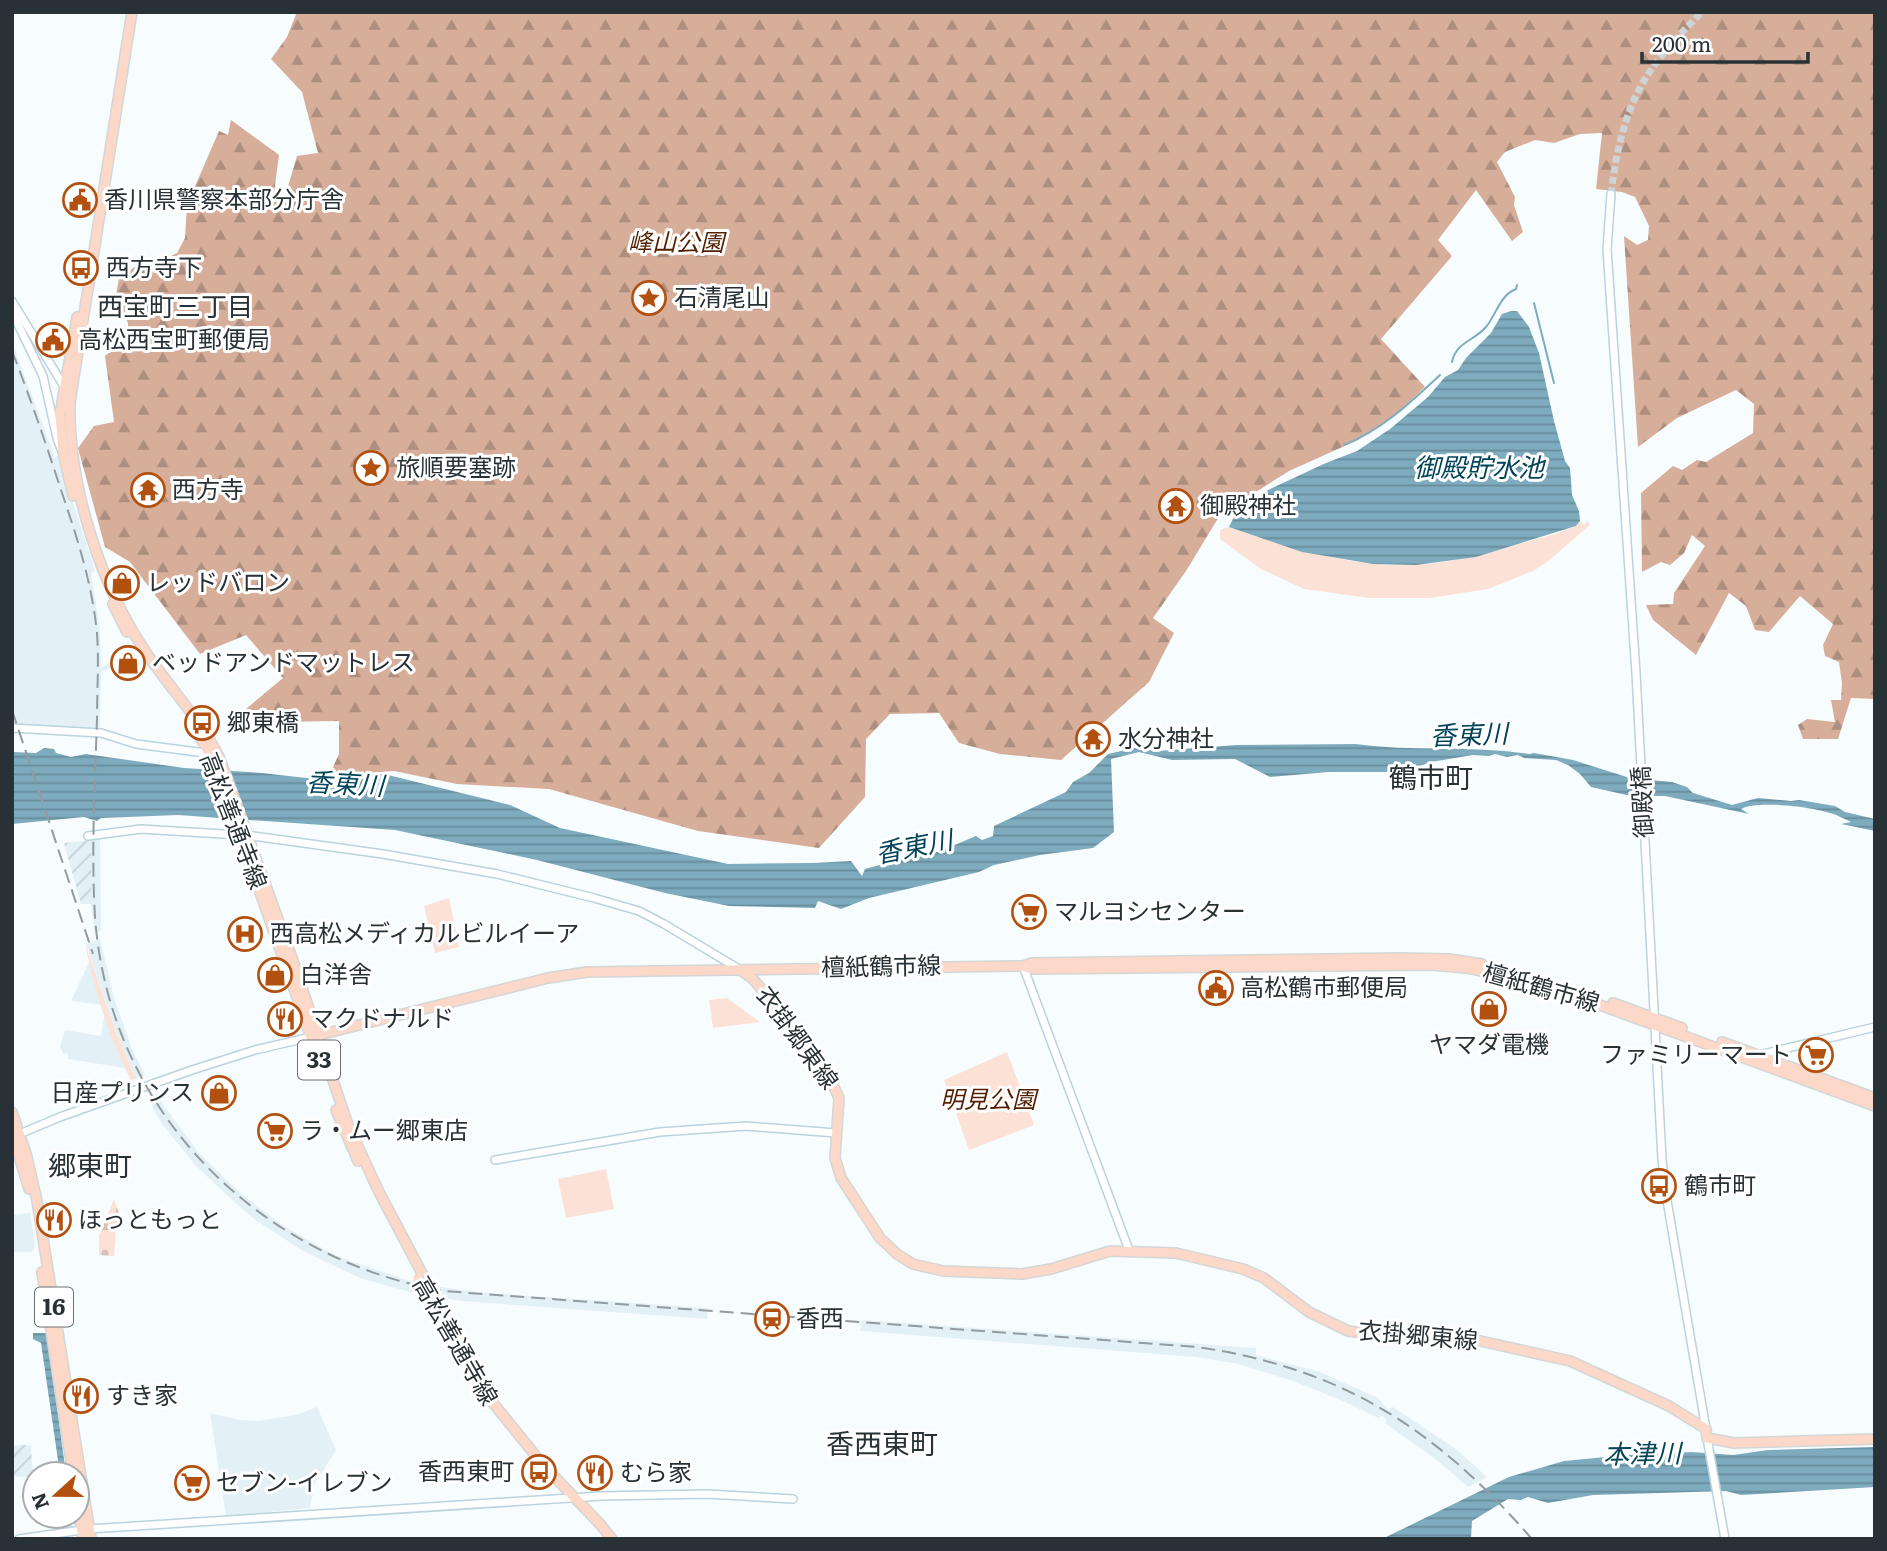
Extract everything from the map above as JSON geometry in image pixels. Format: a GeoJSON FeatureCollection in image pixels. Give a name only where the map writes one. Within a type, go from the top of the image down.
{"type":"FeatureCollection","features":[{"type":"Feature","properties":{"kind":"main road","name":"高松善通寺線"},"geometry":{"type":"LineString","coordinates":[[126,12],[64,386],[60,414],[63,452],[81,520],[118,616],[139,653],[215,756]]}},
{"type":"Feature","properties":{"kind":"main road","name":"高松善通寺線"},"geometry":{"type":"LineString","coordinates":[[132,12],[69,402],[71,451],[78,489],[109,581],[144,650],[212,743],[352,1149],[489,1404],[600,1524],[606,1538]]}},
{"type":"Feature","properties":{"kind":"main road","name":"檀紙鶴市線"},"geometry":{"type":"LineString","coordinates":[[739,969],[1023,966],[1032,969],[1373,964],[1449,966],[1507,975],[1548,986],[1757,1055],[1875,1098]]}},
{"type":"Feature","properties":{"kind":"main road","name":"衣掛郷東線"},"geometry":{"type":"LineString","coordinates":[[315,1036],[573,973],[739,969],[752,978],[766,994],[833,1085],[839,1098],[836,1165],[852,1198],[887,1245],[913,1264],[943,1271],[1023,1274],[1051,1269],[1100,1253],[1129,1250],[1176,1253],[1253,1273],[1264,1278],[1314,1315],[1348,1331],[1369,1334],[1419,1333],[1467,1338],[1570,1361],[1669,1406],[1707,1438],[1734,1443],[1875,1439]]}},
{"type":"Feature","properties":{"kind":"main road","name":"檀紙鶴市線"},"geometry":{"type":"LineString","coordinates":[[1656,1021],[1745,1058],[1875,1106]]}},
{"type":"Feature","properties":{"kind":"main road","name":"16"},"geometry":{"type":"LineString","coordinates":[[12,1112],[15,1136],[32,1201],[71,1460]]}},
{"type":"Feature","properties":{"kind":"main road","name":"16"},"geometry":{"type":"LineString","coordinates":[[15,1136],[37,1201],[86,1534]]}},
{"type":"Feature","properties":{"kind":"main road","name":"高松善通寺線"},"geometry":{"type":"LineString","coordinates":[[579,1503],[606,1538]]}},
{"type":"Feature","properties":{"kind":"street","name":"御殿橋"},"geometry":{"type":"LineString","coordinates":[[1611,194],[1607,249],[1640,745],[1663,1175],[1725,1539]]}},
{"type":"Feature","properties":{"kind":"street"},"geometry":{"type":"LineString","coordinates":[[12,301],[52,363],[69,402]]}},
{"type":"Feature","properties":{"kind":"street"},"geometry":{"type":"LineString","coordinates":[[12,312],[43,376],[57,438],[63,452]]}},
{"type":"Feature","properties":{"kind":"street"},"geometry":{"type":"LineString","coordinates":[[52,363],[69,365]]}},
{"type":"Feature","properties":{"kind":"street"},"geometry":{"type":"LineString","coordinates":[[12,728],[101,733],[136,744],[215,756]]}},
{"type":"Feature","properties":{"kind":"street"},"geometry":{"type":"LineString","coordinates":[[88,836],[167,828],[242,834],[383,853],[497,874],[639,911],[739,969]]}},
{"type":"Feature","properties":{"kind":"street"},"geometry":{"type":"LineString","coordinates":[[1023,966],[1129,1250]]}},
{"type":"Feature","properties":{"kind":"street"},"geometry":{"type":"LineString","coordinates":[[1745,1058],[1875,1027]]}},
{"type":"Feature","properties":{"kind":"street"},"geometry":{"type":"LineString","coordinates":[[15,1136],[71,1112],[203,1066],[315,1036]]}},
{"type":"Feature","properties":{"kind":"street"},"geometry":{"type":"LineString","coordinates":[[495,1160],[670,1132],[746,1126],[836,1133]]}},
{"type":"Feature","properties":{"kind":"street"},"geometry":{"type":"LineString","coordinates":[[579,1503],[601,1496],[681,1493],[793,1499]]}},
{"type":"Feature","properties":{"kind":"street"},"geometry":{"type":"LineString","coordinates":[[19,1539],[67,1531],[86,1534],[579,1503],[592,1502],[601,1496]]}},
{"type":"Feature","properties":{"kind":"shaded area"},"geometry":{"type":"Polygon","coordinates":[[[12,343],[55,457],[58,456],[95,571],[91,573],[100,630],[101,668],[131,649],[147,672],[137,680],[132,675],[127,678],[118,664],[101,672],[100,729],[13,725],[12,722],[12,343]]]}},
{"type":"Feature","properties":{"kind":"shaded area"},"geometry":{"type":"Polygon","coordinates":[[[100,838],[101,930],[95,934],[91,904],[91,840],[100,838]]]}},
{"type":"Feature","properties":{"kind":"shaded area"},"geometry":{"type":"Polygon","coordinates":[[[91,840],[91,904],[81,904],[64,843],[91,840]]]}},
{"type":"Feature","properties":{"kind":"shaded area"},"geometry":{"type":"Polygon","coordinates":[[[100,939],[114,998],[132,1049],[145,1075],[136,1079],[115,1030],[86,944],[100,939]]]}},
{"type":"Feature","properties":{"kind":"shaded area"},"geometry":{"type":"Polygon","coordinates":[[[89,962],[102,1005],[71,1001],[89,962]]]}},
{"type":"Feature","properties":{"kind":"shaded area"},"geometry":{"type":"Polygon","coordinates":[[[105,1012],[125,1068],[68,1059],[68,1054],[63,1053],[60,1046],[65,1030],[101,1036],[105,1012]]]}},
{"type":"Feature","properties":{"kind":"shaded area"},"geometry":{"type":"Polygon","coordinates":[[[156,1095],[199,1153],[239,1192],[282,1225],[336,1256],[418,1284],[487,1293],[708,1308],[707,1319],[461,1301],[417,1294],[360,1278],[303,1251],[254,1219],[232,1200],[195,1165],[160,1121],[148,1099],[156,1095]]]}},
{"type":"Feature","properties":{"kind":"shaded area"},"geometry":{"type":"Polygon","coordinates":[[[30,1213],[35,1248],[32,1252],[12,1252],[12,1215],[30,1213]]]}},
{"type":"Feature","properties":{"kind":"shaded area"},"geometry":{"type":"Polygon","coordinates":[[[862,1320],[1256,1348],[1256,1355],[1320,1372],[1378,1398],[1388,1410],[1393,1407],[1456,1449],[1487,1477],[1468,1487],[1438,1461],[1385,1423],[1386,1419],[1382,1416],[1378,1418],[1293,1381],[1238,1364],[1196,1357],[860,1331],[862,1320]]]}},
{"type":"Feature","properties":{"kind":"shaded area"},"geometry":{"type":"Polygon","coordinates":[[[317,1407],[336,1450],[315,1483],[310,1508],[226,1516],[210,1413],[256,1421],[296,1415],[317,1407]]]}},
{"type":"Feature","properties":{"kind":"shaded area"},"geometry":{"type":"Polygon","coordinates":[[[12,1445],[31,1445],[32,1460],[21,1460],[21,1477],[12,1477],[12,1445]]]}},
{"type":"Feature","properties":{"kind":"green space","name":"峰山公園"},"geometry":{"type":"Polygon","coordinates":[[[297,12],[1875,12],[1875,699],[1851,698],[1838,739],[1803,739],[1798,725],[1807,719],[1835,722],[1831,700],[1841,700],[1842,683],[1839,662],[1825,656],[1823,645],[1833,624],[1800,596],[1769,632],[1755,630],[1746,606],[1729,593],[1696,655],[1653,620],[1646,605],[1673,604],[1674,593],[1705,546],[1692,535],[1684,553],[1670,565],[1661,562],[1642,572],[1641,493],[1673,466],[1682,470],[1697,460],[1706,462],[1753,433],[1754,404],[1736,390],[1677,418],[1638,447],[1624,236],[1637,245],[1648,240],[1649,226],[1635,197],[1622,192],[1596,189],[1602,133],[1580,134],[1554,143],[1535,140],[1505,152],[1497,162],[1515,197],[1514,205],[1523,232],[1512,241],[1476,190],[1438,240],[1452,256],[1381,339],[1425,387],[1394,416],[1358,440],[1289,471],[1220,515],[1153,618],[1174,633],[1149,682],[1061,760],[1000,754],[959,743],[939,713],[890,714],[866,739],[865,797],[819,848],[698,831],[549,789],[457,784],[394,771],[329,776],[339,754],[339,721],[269,722],[246,709],[283,678],[246,635],[200,654],[130,562],[105,547],[78,448],[94,426],[114,422],[105,356],[130,336],[128,323],[116,295],[119,278],[149,257],[161,261],[177,253],[185,238],[187,205],[219,131],[228,135],[231,120],[279,155],[274,193],[284,200],[297,156],[318,153],[302,92],[271,59],[287,37],[297,12]]]}},
{"type":"Feature","properties":{"kind":"green space"},"geometry":{"type":"Polygon","coordinates":[[[1580,521],[1584,525],[1588,521],[1590,525],[1533,571],[1488,589],[1430,598],[1369,598],[1304,589],[1261,569],[1220,539],[1220,530],[1229,527],[1337,558],[1365,563],[1421,565],[1504,548],[1558,533],[1576,526],[1580,521]]]}},
{"type":"Feature","properties":{"kind":"green space"},"geometry":{"type":"Polygon","coordinates":[[[449,898],[459,947],[435,953],[424,906],[449,898]]]}},
{"type":"Feature","properties":{"kind":"green space"},"geometry":{"type":"Polygon","coordinates":[[[85,943],[115,1030],[136,1079],[131,1080],[109,1031],[85,943]]]}},
{"type":"Feature","properties":{"kind":"green space"},"geometry":{"type":"Polygon","coordinates":[[[727,998],[760,1022],[713,1028],[709,1000],[727,998]]]}},
{"type":"Feature","properties":{"kind":"green space","name":"明見公園"},"geometry":{"type":"Polygon","coordinates":[[[1007,1052],[1034,1125],[969,1150],[944,1080],[1007,1052]]]}},
{"type":"Feature","properties":{"kind":"green space"},"geometry":{"type":"Polygon","coordinates":[[[606,1169],[614,1209],[566,1218],[558,1179],[606,1169]]]}},
{"type":"Feature","properties":{"kind":"green space"},"geometry":{"type":"Polygon","coordinates":[[[114,1199],[122,1222],[116,1230],[114,1256],[99,1255],[99,1236],[114,1199]]]}},
{"type":"Feature","properties":{"kind":"water","name":"御殿貯水池"},"geometry":{"type":"Polygon","coordinates":[[[1517,311],[1529,327],[1539,353],[1554,421],[1565,461],[1570,468],[1572,495],[1579,511],[1580,521],[1576,526],[1476,557],[1416,565],[1373,564],[1302,552],[1229,527],[1237,511],[1261,499],[1268,490],[1357,451],[1390,429],[1428,397],[1445,377],[1458,370],[1491,333],[1502,314],[1517,311]]]}},
{"type":"Feature","properties":{"kind":"water","name":"香東川"},"geometry":{"type":"Polygon","coordinates":[[[1355,744],[1534,753],[1573,760],[1630,778],[1672,782],[1687,787],[1693,793],[1732,805],[1758,798],[1799,800],[1835,806],[1845,812],[1875,819],[1875,831],[1841,824],[1851,822],[1833,814],[1798,807],[1759,805],[1741,809],[1749,814],[1665,796],[1631,796],[1591,787],[1580,774],[1556,760],[1524,758],[1518,755],[1473,755],[1431,762],[1403,772],[1329,772],[1270,777],[1235,759],[1172,760],[1139,752],[1111,759],[1114,832],[1093,848],[994,865],[979,872],[869,898],[841,909],[818,901],[815,908],[729,906],[665,893],[537,860],[395,830],[178,815],[101,818],[97,821],[84,817],[12,824],[12,752],[36,753],[44,748],[54,749],[56,753],[71,757],[86,754],[184,768],[315,779],[384,774],[510,805],[560,828],[728,864],[851,861],[862,876],[865,869],[922,853],[938,852],[976,836],[982,840],[993,836],[994,826],[1066,792],[1073,782],[1089,773],[1108,754],[1134,748],[1157,751],[1236,745],[1355,744]]]}},
{"type":"Feature","properties":{"kind":"water"},"geometry":{"type":"Polygon","coordinates":[[[33,1333],[47,1333],[64,1460],[58,1460],[41,1343],[33,1339],[33,1333]]]}},
{"type":"Feature","properties":{"kind":"water"},"geometry":{"type":"Polygon","coordinates":[[[1875,1447],[1875,1487],[1741,1495],[1726,1491],[1593,1495],[1548,1503],[1528,1497],[1521,1500],[1508,1499],[1472,1521],[1469,1539],[1382,1539],[1509,1477],[1564,1461],[1691,1452],[1733,1455],[1768,1450],[1875,1447]]]}},
{"type":"Feature","properties":{"kind":"waterway"},"geometry":{"type":"LineString","coordinates":[[1452,362],[1457,350],[1486,327],[1502,300],[1516,289],[1517,285]]}},
{"type":"Feature","properties":{"kind":"waterway"},"geometry":{"type":"LineString","coordinates":[[1534,303],[1554,383]]}},
{"type":"Feature","properties":{"kind":"waterway"},"geometry":{"type":"LineString","coordinates":[[1344,445],[1383,424],[1440,375]]}},
{"type":"Feature","properties":{"kind":"tunnel"},"geometry":{"type":"LineString","coordinates":[[1611,194],[1619,145],[1635,98],[1662,55],[1702,12]]}},
{"type":"Feature","properties":{"kind":"railway"},"geometry":{"type":"LineString","coordinates":[[12,351],[73,525],[95,614],[98,665],[94,892],[95,917],[106,987],[129,1052],[162,1111],[204,1164],[254,1209],[312,1245],[375,1273],[443,1291],[1197,1347],[1249,1357],[1298,1371],[1342,1388],[1384,1410],[1423,1436],[1460,1466],[1532,1539]]}},
{"type":"Feature","properties":{"kind":"railway"},"geometry":{"type":"LineString","coordinates":[[12,710],[93,954]]}},
{"type":"Feature","properties":{"kind":"place","name":"香川県警察本部分庁舎"},"geometry":{"type":"Point","coordinates":[80,200]}},
{"type":"Feature","properties":{"kind":"place","name":"西方寺下"},"geometry":{"type":"Point","coordinates":[81,268]}},
{"type":"Feature","properties":{"kind":"place","name":"石清尾山"},"geometry":{"type":"Point","coordinates":[649,298]}},
{"type":"Feature","properties":{"kind":"place","name":"高松西宝町郵便局"},"geometry":{"type":"Point","coordinates":[53,340]}},
{"type":"Feature","properties":{"kind":"place","name":"旅順要塞跡"},"geometry":{"type":"Point","coordinates":[371,468]}},
{"type":"Feature","properties":{"kind":"place","name":"西方寺"},"geometry":{"type":"Point","coordinates":[148,490]}},
{"type":"Feature","properties":{"kind":"place","name":"御殿神社"},"geometry":{"type":"Point","coordinates":[1176,506]}},
{"type":"Feature","properties":{"kind":"place","name":"レッドバロン"},"geometry":{"type":"Point","coordinates":[122,583]}},
{"type":"Feature","properties":{"kind":"place","name":"ベッドアンドマットレス"},"geometry":{"type":"Point","coordinates":[128,663]}},
{"type":"Feature","properties":{"kind":"place","name":"郷東橋"},"geometry":{"type":"Point","coordinates":[202,723]}},
{"type":"Feature","properties":{"kind":"place","name":"水分神社"},"geometry":{"type":"Point","coordinates":[1093,739]}},
{"type":"Feature","properties":{"kind":"place","name":"マルヨシセンター"},"geometry":{"type":"Point","coordinates":[1029,912]}},
{"type":"Feature","properties":{"kind":"place","name":"西高松メディカルビルイーア"},"geometry":{"type":"Point","coordinates":[245,934]}},
{"type":"Feature","properties":{"kind":"place","name":"白洋舎"},"geometry":{"type":"Point","coordinates":[275,975]}},
{"type":"Feature","properties":{"kind":"place","name":"高松鶴市郵便局"},"geometry":{"type":"Point","coordinates":[1216,988]}},
{"type":"Feature","properties":{"kind":"place","name":"ヤマダ電機"},"geometry":{"type":"Point","coordinates":[1489,1009]}},
{"type":"Feature","properties":{"kind":"place","name":"マクドナルド"},"geometry":{"type":"Point","coordinates":[285,1019]}},
{"type":"Feature","properties":{"kind":"place","name":"ファミリーマート"},"geometry":{"type":"Point","coordinates":[1816,1055]}},
{"type":"Feature","properties":{"kind":"place","name":"日産プリンス"},"geometry":{"type":"Point","coordinates":[219,1093]}},
{"type":"Feature","properties":{"kind":"place","name":"ラ・ムー郷東店"},"geometry":{"type":"Point","coordinates":[275,1131]}},
{"type":"Feature","properties":{"kind":"place","name":"鶴市町"},"geometry":{"type":"Point","coordinates":[1659,1186]}},
{"type":"Feature","properties":{"kind":"place","name":"ほっともっと"},"geometry":{"type":"Point","coordinates":[54,1220]}},
{"type":"Feature","properties":{"kind":"place","name":"香西"},"geometry":{"type":"Point","coordinates":[772,1319]}},
{"type":"Feature","properties":{"kind":"place","name":"すき家"},"geometry":{"type":"Point","coordinates":[81,1396]}},
{"type":"Feature","properties":{"kind":"place","name":"香西東町"},"geometry":{"type":"Point","coordinates":[539,1472]}},
{"type":"Feature","properties":{"kind":"place","name":"むら家"},"geometry":{"type":"Point","coordinates":[595,1473]}},
{"type":"Feature","properties":{"kind":"place","name":"セブン-イレブン"},"geometry":{"type":"Point","coordinates":[192,1483]}},
{"type":"Feature","properties":{"kind":"district","name":"西宝町三丁目"},"geometry":{"type":"Point","coordinates":[175,307]}},
{"type":"Feature","properties":{"kind":"district","name":"鶴市町"},"geometry":{"type":"Point","coordinates":[1431,778]}},
{"type":"Feature","properties":{"kind":"district","name":"郷東町"},"geometry":{"type":"Point","coordinates":[90,1166]}},
{"type":"Feature","properties":{"kind":"district","name":"香西東町"},"geometry":{"type":"Point","coordinates":[882,1444]}},
{"type":"Feature","properties":{"kind":"water label","name":"本津川"},"geometry":{"type":"Point","coordinates":[1642,1454]}}]}
